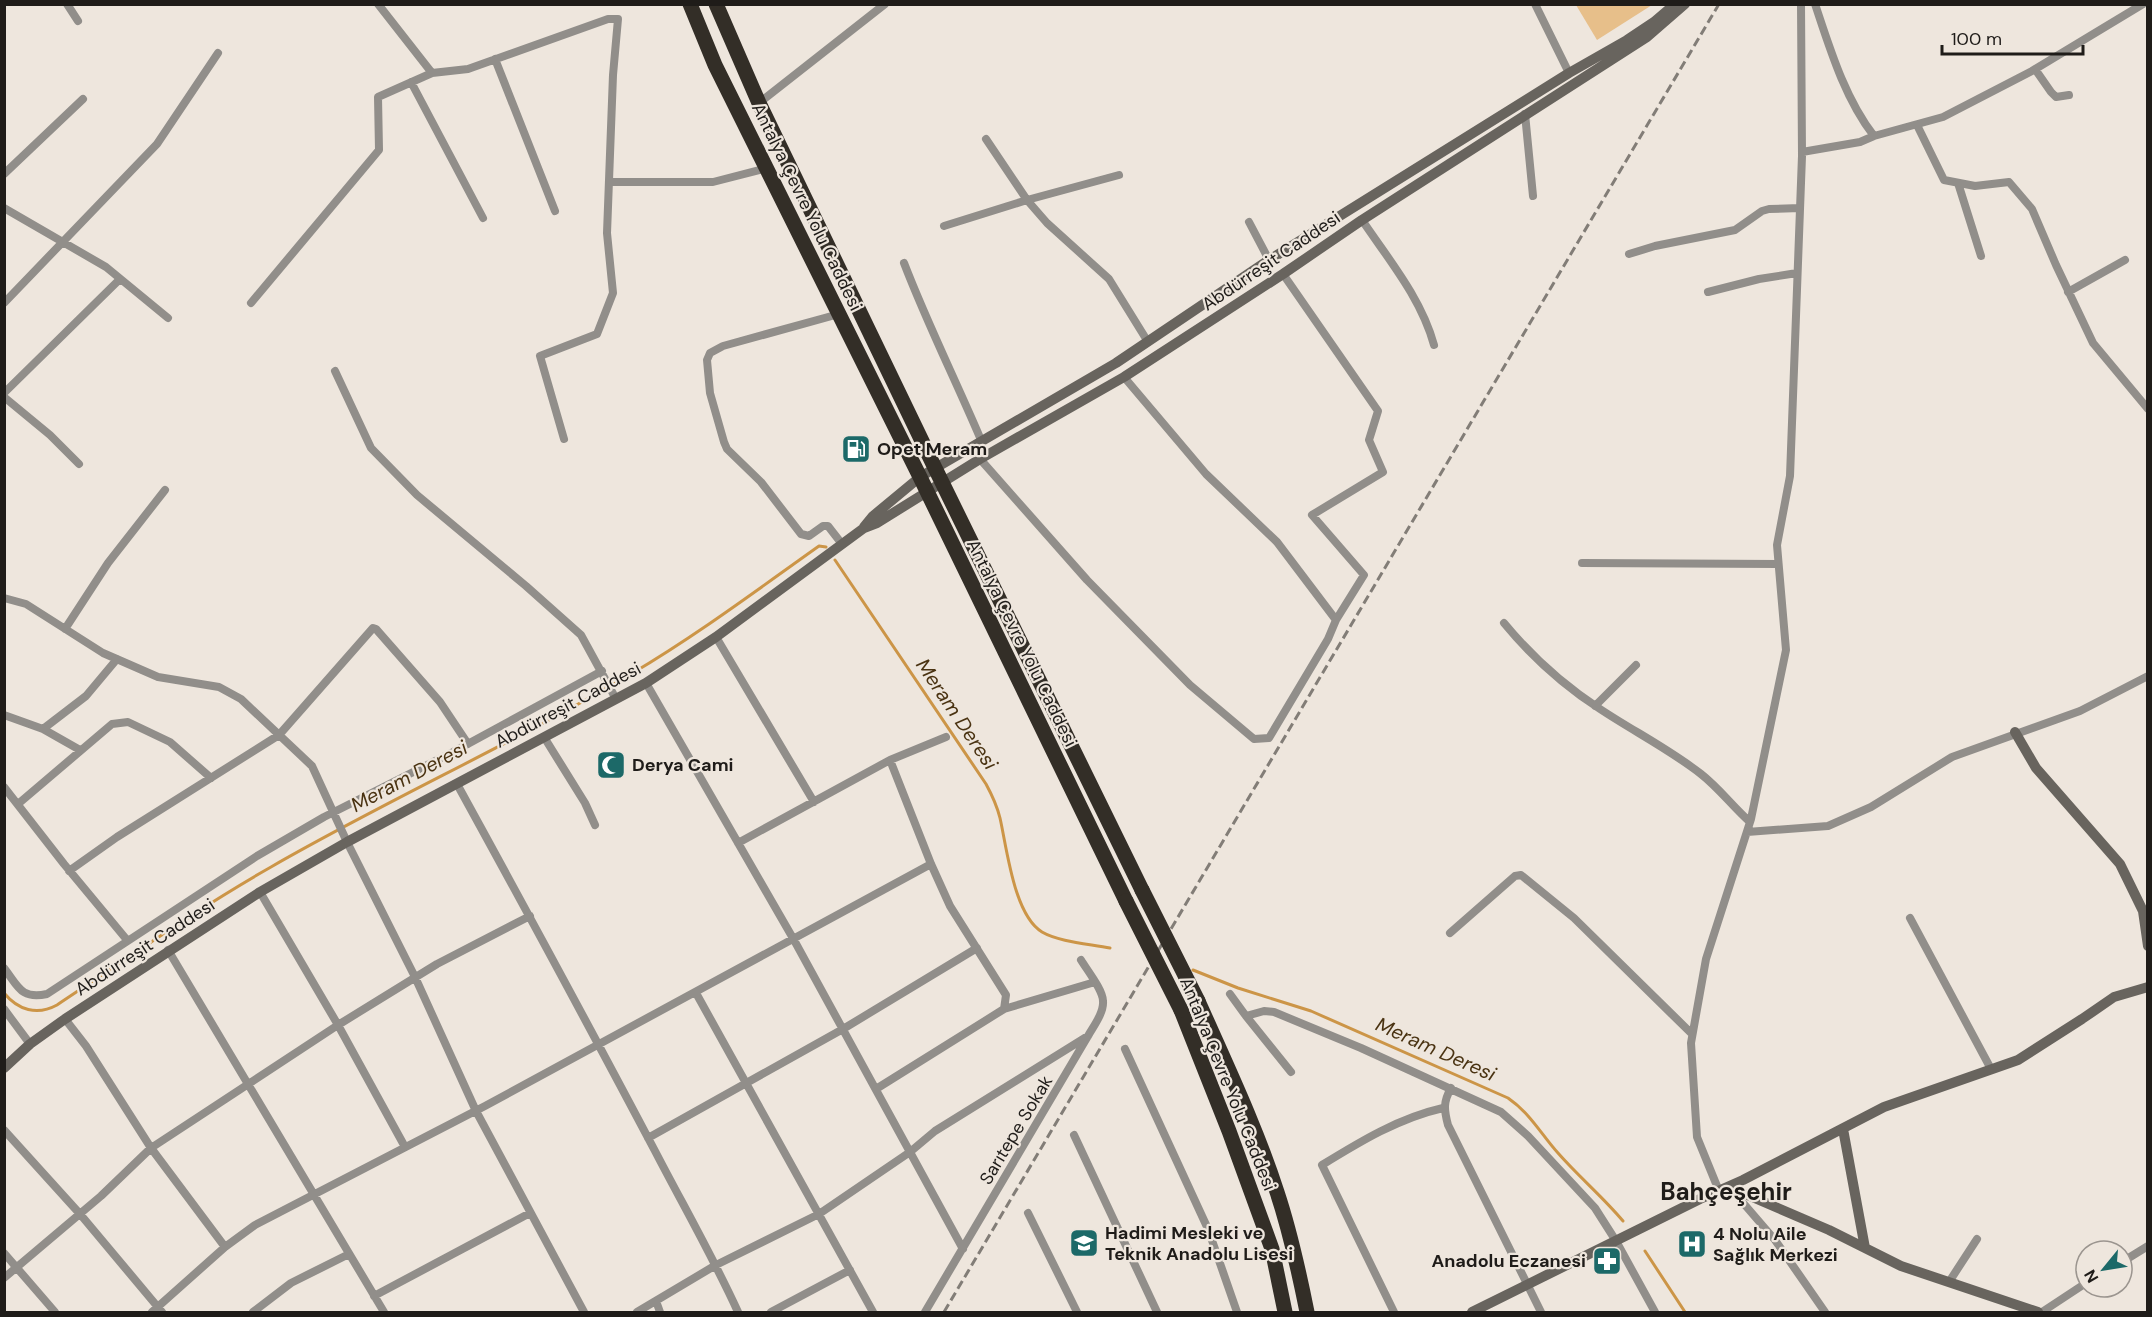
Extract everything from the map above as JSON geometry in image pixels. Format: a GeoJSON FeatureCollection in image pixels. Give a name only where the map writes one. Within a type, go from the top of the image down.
{"type":"FeatureCollection","features":[{"type":"Feature","properties":{"kind":"highway","name":"Antalya Çevre Yolu Caddesi"},"geometry":{"type":"LineString","coordinates":[[690,4],[715,64],[1181,1010],[1229,1131],[1272,1250],[1285,1312]]}},
{"type":"Feature","properties":{"kind":"highway","name":"Antalya Çevre Yolu Caddesi"},"geometry":{"type":"LineString","coordinates":[[716,4],[759,103],[935,468],[1198,1001],[1236,1085],[1277,1192],[1302,1284],[1307,1312]]}},
{"type":"Feature","properties":{"kind":"main road","name":"Abdürreşit Caddesi"},"geometry":{"type":"LineString","coordinates":[[864,528],[873,516],[920,477],[1148,342],[1269,260],[1569,73],[1641,31],[1676,4]]}},
{"type":"Feature","properties":{"kind":"main road","name":"Abdürreşit Caddesi"},"geometry":{"type":"LineString","coordinates":[[4,1068],[30,1044],[65,1018],[168,950],[345,839],[544,737],[615,695],[646,683],[716,637],[864,528],[877,523],[980,459],[1124,376],[1647,37],[1685,4]]}},
{"type":"Feature","properties":{"kind":"main road"},"geometry":{"type":"LineString","coordinates":[[2015,732],[2036,768],[2120,864],[2143,911],[2148,946]]}},
{"type":"Feature","properties":{"kind":"main road"},"geometry":{"type":"LineString","coordinates":[[1472,1312],[1724,1189],[1884,1107],[2018,1060],[2114,997],[2148,987]]}},
{"type":"Feature","properties":{"kind":"main road"},"geometry":{"type":"LineString","coordinates":[[1843,1129],[1865,1248]]}},
{"type":"Feature","properties":{"kind":"main road"},"geometry":{"type":"LineString","coordinates":[[1724,1189],[1865,1248],[1900,1266],[2040,1312]]}},
{"type":"Feature","properties":{"kind":"street"},"geometry":{"type":"LineString","coordinates":[[67,4],[78,21]]}},
{"type":"Feature","properties":{"kind":"street"},"geometry":{"type":"LineString","coordinates":[[378,4],[432,73]]}},
{"type":"Feature","properties":{"kind":"street"},"geometry":{"type":"LineString","coordinates":[[759,103],[885,4]]}},
{"type":"Feature","properties":{"kind":"street"},"geometry":{"type":"LineString","coordinates":[[1534,4],[1569,73]]}},
{"type":"Feature","properties":{"kind":"street"},"geometry":{"type":"LineString","coordinates":[[1802,4],[1802,152],[1790,476],[1777,545],[1786,650],[1750,822],[1706,959],[1691,1043],[1697,1137],[1724,1189],[1775,1240],[1826,1312]]}},
{"type":"Feature","properties":{"kind":"street"},"geometry":{"type":"LineString","coordinates":[[1815,4],[1828,43],[1860,118],[1874,136]]}},
{"type":"Feature","properties":{"kind":"street"},"geometry":{"type":"LineString","coordinates":[[1802,152],[1860,142],[1943,117],[2035,69],[2143,4]]}},
{"type":"Feature","properties":{"kind":"street"},"geometry":{"type":"LineString","coordinates":[[251,303],[379,150],[378,97],[432,73],[468,69],[608,19],[618,18],[607,233],[613,292],[597,334],[540,356],[564,439]]}},
{"type":"Feature","properties":{"kind":"street"},"geometry":{"type":"LineString","coordinates":[[4,303],[157,144],[218,52]]}},
{"type":"Feature","properties":{"kind":"street"},"geometry":{"type":"LineString","coordinates":[[495,59],[555,211]]}},
{"type":"Feature","properties":{"kind":"street"},"geometry":{"type":"LineString","coordinates":[[2035,69],[2056,97],[2069,95]]}},
{"type":"Feature","properties":{"kind":"street"},"geometry":{"type":"LineString","coordinates":[[411,82],[483,218]]}},
{"type":"Feature","properties":{"kind":"street"},"geometry":{"type":"LineString","coordinates":[[4,174],[83,99]]}},
{"type":"Feature","properties":{"kind":"street"},"geometry":{"type":"LineString","coordinates":[[1525,114],[1533,196]]}},
{"type":"Feature","properties":{"kind":"street"},"geometry":{"type":"LineString","coordinates":[[1917,125],[1944,180],[1975,186],[2009,182],[2032,209],[2093,343],[2148,409]]}},
{"type":"Feature","properties":{"kind":"street"},"geometry":{"type":"LineString","coordinates":[[986,139],[1027,200],[1047,222],[1109,279],[1148,342]]}},
{"type":"Feature","properties":{"kind":"street"},"geometry":{"type":"LineString","coordinates":[[609,182],[713,182],[767,168]]}},
{"type":"Feature","properties":{"kind":"street"},"geometry":{"type":"LineString","coordinates":[[944,226],[1027,200],[1119,176]]}},
{"type":"Feature","properties":{"kind":"street"},"geometry":{"type":"LineString","coordinates":[[1958,183],[1981,256]]}},
{"type":"Feature","properties":{"kind":"street"},"geometry":{"type":"LineString","coordinates":[[4,208],[106,267],[168,318]]}},
{"type":"Feature","properties":{"kind":"street"},"geometry":{"type":"LineString","coordinates":[[1629,254],[1655,246],[1735,230],[1769,208],[1800,208]]}},
{"type":"Feature","properties":{"kind":"street"},"geometry":{"type":"LineString","coordinates":[[1362,220],[1414,296],[1429,325],[1434,345]]}},
{"type":"Feature","properties":{"kind":"street"},"geometry":{"type":"LineString","coordinates":[[1249,222],[1269,260]]}},
{"type":"Feature","properties":{"kind":"street"},"geometry":{"type":"LineString","coordinates":[[2068,292],[2125,260]]}},
{"type":"Feature","properties":{"kind":"street"},"geometry":{"type":"LineString","coordinates":[[903,263],[981,440]]}},
{"type":"Feature","properties":{"kind":"street"},"geometry":{"type":"LineString","coordinates":[[1708,292],[1759,279],[1797,273]]}},
{"type":"Feature","properties":{"kind":"street"},"geometry":{"type":"LineString","coordinates":[[980,459],[1087,580],[1190,684],[1254,739],[1269,738],[1364,575],[1312,515],[1383,472],[1369,440],[1378,411],[1283,274]]}},
{"type":"Feature","properties":{"kind":"street"},"geometry":{"type":"LineString","coordinates":[[79,464],[4,395],[120,279]]}},
{"type":"Feature","properties":{"kind":"street"},"geometry":{"type":"LineString","coordinates":[[839,314],[723,346],[710,353],[707,360],[710,393],[727,449],[761,482],[801,534],[809,536],[823,526],[828,526],[842,544]]}},
{"type":"Feature","properties":{"kind":"street"},"geometry":{"type":"LineString","coordinates":[[335,371],[371,448],[417,495],[581,635],[615,695]]}},
{"type":"Feature","properties":{"kind":"street"},"geometry":{"type":"LineString","coordinates":[[1124,376],[1206,474],[1277,542],[1336,620]]}},
{"type":"Feature","properties":{"kind":"street"},"geometry":{"type":"LineString","coordinates":[[65,629],[108,563],[165,490]]}},
{"type":"Feature","properties":{"kind":"street"},"geometry":{"type":"LineString","coordinates":[[1582,563],[1778,564]]}},
{"type":"Feature","properties":{"kind":"street"},"geometry":{"type":"LineString","coordinates":[[4,598],[26,604],[103,653],[158,677],[219,687],[241,699],[312,766],[345,839],[416,977],[476,1111],[584,1312]]}},
{"type":"Feature","properties":{"kind":"street"},"geometry":{"type":"LineString","coordinates":[[1504,623],[1533,657],[1556,677],[1595,706],[1661,746],[1702,775],[1750,822]]}},
{"type":"Feature","properties":{"kind":"street"},"geometry":{"type":"LineString","coordinates":[[69,871],[117,837],[279,735],[373,628],[440,702],[468,744]]}},
{"type":"Feature","properties":{"kind":"street"},"geometry":{"type":"LineString","coordinates":[[716,637],[814,802]]}},
{"type":"Feature","properties":{"kind":"street"},"geometry":{"type":"LineString","coordinates":[[43,729],[86,696],[117,659]]}},
{"type":"Feature","properties":{"kind":"street"},"geometry":{"type":"LineString","coordinates":[[1595,706],[1636,665]]}},
{"type":"Feature","properties":{"kind":"street"},"geometry":{"type":"LineString","coordinates":[[4,968],[24,994],[39,996],[47,994],[257,856],[334,812],[604,675]]}},
{"type":"Feature","properties":{"kind":"street"},"geometry":{"type":"LineString","coordinates":[[1747,832],[1828,826],[1871,807],[1952,757],[2015,732],[2080,711],[2148,676]]}},
{"type":"Feature","properties":{"kind":"street"},"geometry":{"type":"LineString","coordinates":[[646,683],[794,940],[963,1249]]}},
{"type":"Feature","properties":{"kind":"street"},"geometry":{"type":"LineString","coordinates":[[4,715],[43,729],[80,750]]}},
{"type":"Feature","properties":{"kind":"street"},"geometry":{"type":"LineString","coordinates":[[18,804],[112,724],[128,722],[170,742],[211,778]]}},
{"type":"Feature","properties":{"kind":"street"},"geometry":{"type":"LineString","coordinates":[[738,843],[890,760],[946,736]]}},
{"type":"Feature","properties":{"kind":"street"},"geometry":{"type":"LineString","coordinates":[[544,737],[585,803],[595,825]]}},
{"type":"Feature","properties":{"kind":"street"},"geometry":{"type":"LineString","coordinates":[[890,760],[950,906],[1006,994],[1004,1009]]}},
{"type":"Feature","properties":{"kind":"street"},"geometry":{"type":"LineString","coordinates":[[457,783],[716,1265],[738,1312]]}},
{"type":"Feature","properties":{"kind":"street"},"geometry":{"type":"LineString","coordinates":[[4,787],[69,871],[127,940]]}},
{"type":"Feature","properties":{"kind":"street"},"geometry":{"type":"LineString","coordinates":[[4,1130],[80,1214],[157,1311],[225,1247],[255,1225],[476,1111],[931,864]]}},
{"type":"Feature","properties":{"kind":"street"},"geometry":{"type":"LineString","coordinates":[[1450,933],[1515,876],[1521,875],[1574,918],[1692,1034]]}},
{"type":"Feature","properties":{"kind":"street"},"geometry":{"type":"LineString","coordinates":[[260,892],[338,1025],[405,1148]]}},
{"type":"Feature","properties":{"kind":"street"},"geometry":{"type":"LineString","coordinates":[[4,1278],[80,1214],[151,1148],[338,1025],[437,964],[530,916]]}},
{"type":"Feature","properties":{"kind":"street"},"geometry":{"type":"LineString","coordinates":[[1910,918],[1991,1069]]}},
{"type":"Feature","properties":{"kind":"street"},"geometry":{"type":"LineString","coordinates":[[648,1138],[843,1029],[977,948]]}},
{"type":"Feature","properties":{"kind":"street"},"geometry":{"type":"LineString","coordinates":[[168,950],[383,1312]]}},
{"type":"Feature","properties":{"kind":"street","name":"Sarıtepe Sokak"},"geometry":{"type":"LineString","coordinates":[[925,1312],[1101,1012],[1103,1001],[1095,982],[1081,960]]}},
{"type":"Feature","properties":{"kind":"street"},"geometry":{"type":"LineString","coordinates":[[876,1089],[1004,1009],[1095,982]]}},
{"type":"Feature","properties":{"kind":"street"},"geometry":{"type":"LineString","coordinates":[[696,993],[873,1312]]}},
{"type":"Feature","properties":{"kind":"street"},"geometry":{"type":"LineString","coordinates":[[1230,994],[1291,1072]]}},
{"type":"Feature","properties":{"kind":"street"},"geometry":{"type":"LineString","coordinates":[[4,1009],[30,1044]]}},
{"type":"Feature","properties":{"kind":"street"},"geometry":{"type":"LineString","coordinates":[[1246,1016],[1264,1011],[1274,1012],[1361,1048],[1501,1112],[1528,1136],[1595,1208],[1655,1312]]}},
{"type":"Feature","properties":{"kind":"street"},"geometry":{"type":"LineString","coordinates":[[65,1018],[86,1046],[151,1148],[225,1247]]}},
{"type":"Feature","properties":{"kind":"street"},"geometry":{"type":"LineString","coordinates":[[637,1312],[716,1265],[819,1214],[910,1152],[935,1131],[1088,1036]]}},
{"type":"Feature","properties":{"kind":"street"},"geometry":{"type":"LineString","coordinates":[[1125,1049],[1208,1229],[1237,1312]]}},
{"type":"Feature","properties":{"kind":"street"},"geometry":{"type":"LineString","coordinates":[[1451,1088],[1445,1098],[1443,1108],[1448,1125],[1541,1312]]}},
{"type":"Feature","properties":{"kind":"street"},"geometry":{"type":"LineString","coordinates":[[1394,1312],[1322,1165],[1386,1128],[1421,1113],[1443,1108]]}},
{"type":"Feature","properties":{"kind":"street"},"geometry":{"type":"LineString","coordinates":[[1074,1135],[1156,1312]]}},
{"type":"Feature","properties":{"kind":"street"},"geometry":{"type":"LineString","coordinates":[[374,1296],[530,1213]]}},
{"type":"Feature","properties":{"kind":"street"},"geometry":{"type":"LineString","coordinates":[[1028,1213],[1077,1312]]}},
{"type":"Feature","properties":{"kind":"street"},"geometry":{"type":"LineString","coordinates":[[1949,1282],[1977,1239]]}},
{"type":"Feature","properties":{"kind":"street"},"geometry":{"type":"LineString","coordinates":[[2134,1255],[2148,1246]]}},
{"type":"Feature","properties":{"kind":"street"},"geometry":{"type":"LineString","coordinates":[[4,1253],[55,1312]]}},
{"type":"Feature","properties":{"kind":"street"},"geometry":{"type":"LineString","coordinates":[[253,1312],[291,1283],[349,1254]]}},
{"type":"Feature","properties":{"kind":"street"},"geometry":{"type":"LineString","coordinates":[[771,1312],[850,1270]]}},
{"type":"Feature","properties":{"kind":"street"},"geometry":{"type":"LineString","coordinates":[[2040,1312],[2074,1291]]}},
{"type":"Feature","properties":{"kind":"street"},"geometry":{"type":"LineString","coordinates":[[656,1301],[660,1312]]}},
{"type":"Feature","properties":{"kind":"shaded area"},"geometry":{"type":"Polygon","coordinates":[[[1576,5],[1652,5],[1597,40],[1576,5]]]}},
{"type":"Feature","properties":{"kind":"waterway","name":"Meram Deresi"},"geometry":{"type":"LineString","coordinates":[[4,993],[15,1004],[28,1010],[42,1010],[57,1005],[243,883],[361,818],[542,724],[631,674],[703,628],[819,546],[826,547]]}},
{"type":"Feature","properties":{"kind":"waterway","name":"Meram Deresi"},"geometry":{"type":"LineString","coordinates":[[835,560],[986,784],[999,814],[1018,897],[1032,923],[1042,932],[1057,938],[1110,948]]}},
{"type":"Feature","properties":{"kind":"waterway","name":"Meram Deresi"},"geometry":{"type":"LineString","coordinates":[[1193,970],[1238,988],[1311,1011],[1508,1098],[1529,1117],[1558,1153],[1623,1221]]}},
{"type":"Feature","properties":{"kind":"waterway","name":"Meram Deresi"},"geometry":{"type":"LineString","coordinates":[[1645,1251],[1685,1312]]}},
{"type":"Feature","properties":{"kind":"railway"},"geometry":{"type":"LineString","coordinates":[[944,1312],[1719,4]]}},
{"type":"Feature","properties":{"kind":"place","name":"Opet Meram"},"geometry":{"type":"Point","coordinates":[856,449]}},
{"type":"Feature","properties":{"kind":"place","name":"Derya Cami"},"geometry":{"type":"Point","coordinates":[611,765]}},
{"type":"Feature","properties":{"kind":"place","name":"Hadimi Mesleki ve Teknik Anadolu Lisesi"},"geometry":{"type":"Point","coordinates":[1084,1243]}},
{"type":"Feature","properties":{"kind":"place","name":"4 Nolu Aile Sağlık Merkezi"},"geometry":{"type":"Point","coordinates":[1692,1244]}},
{"type":"Feature","properties":{"kind":"place","name":"Anadolu Eczanesi"},"geometry":{"type":"Point","coordinates":[1607,1261]}},
{"type":"Feature","properties":{"kind":"district","name":"Bahçeşehir"},"geometry":{"type":"Point","coordinates":[1726,1192]}}]}
